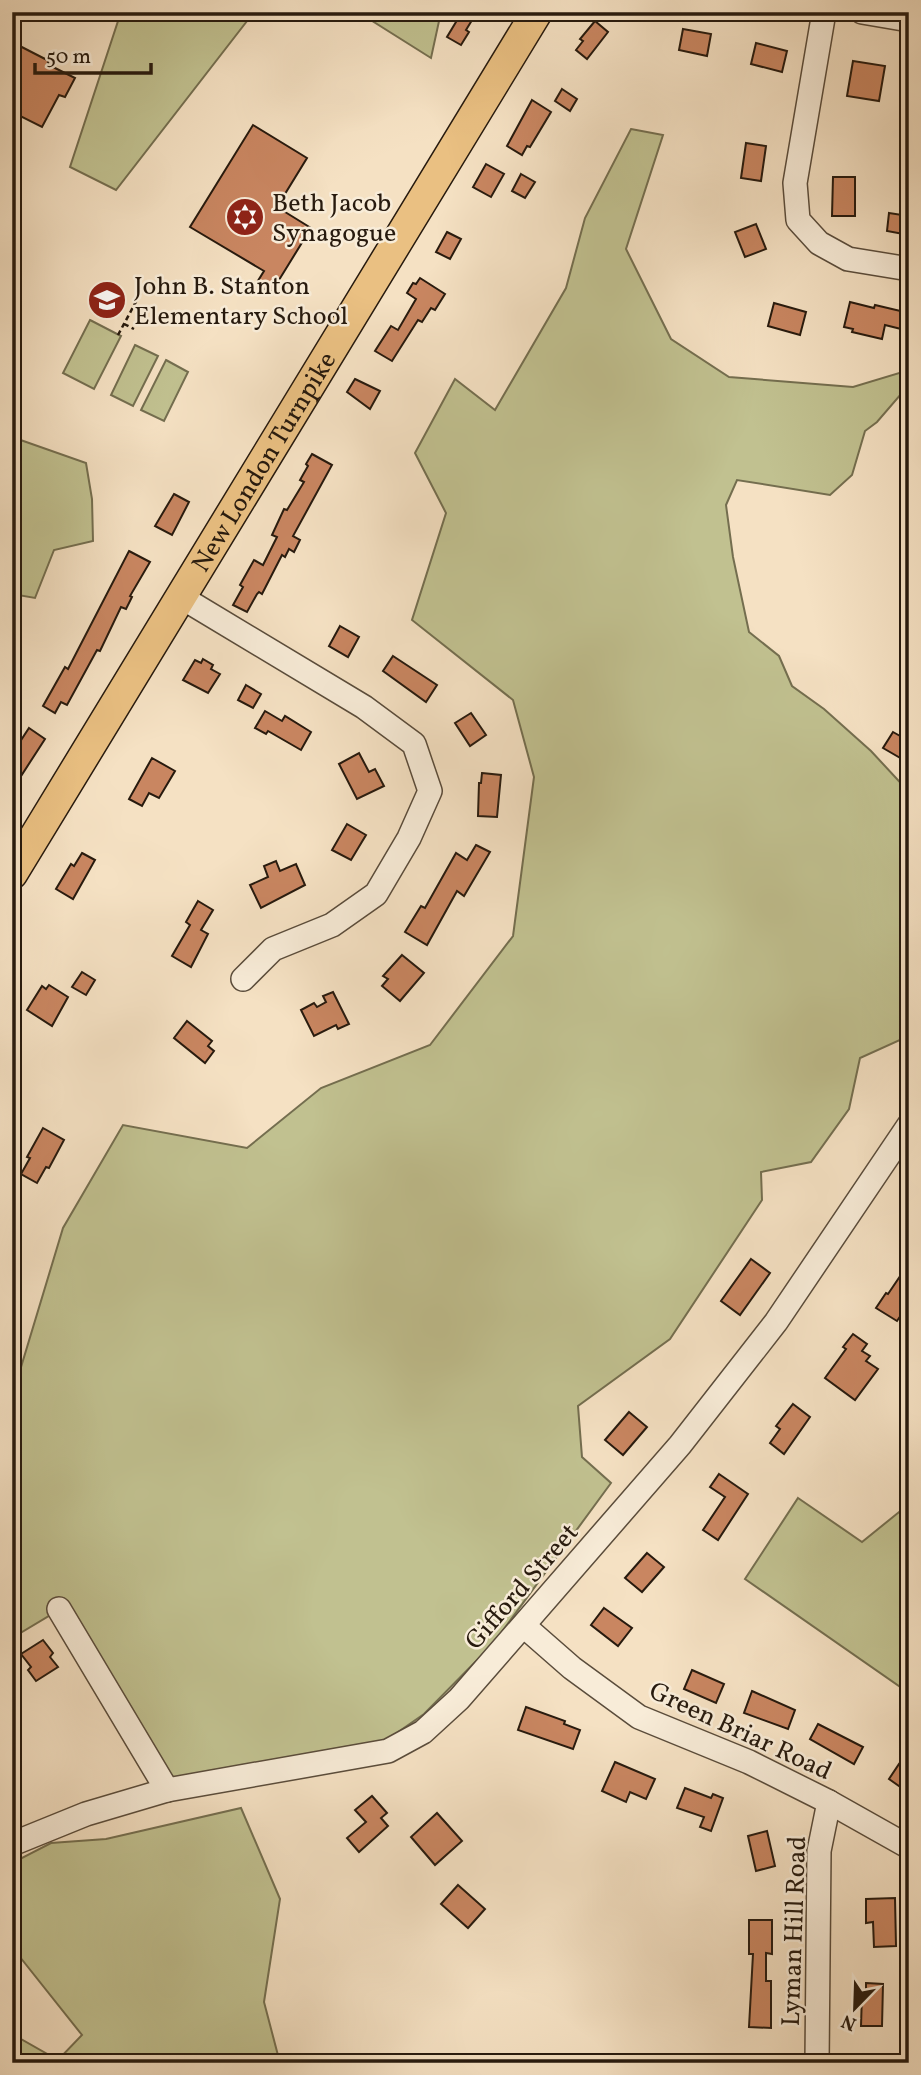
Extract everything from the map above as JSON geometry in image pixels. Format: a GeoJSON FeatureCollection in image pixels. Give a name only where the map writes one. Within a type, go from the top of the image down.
{"type":"FeatureCollection","features":[{"type":"Feature","properties":{"kind":"main road","name":"New London Turnpike"},"geometry":{"type":"LineString","coordinates":[[12,874],[537,12]]}},
{"type":"Feature","properties":{"kind":"street"},"geometry":{"type":"LineString","coordinates":[[824,12],[796,183],[798,220],[819,243],[848,259],[909,269]]}},
{"type":"Feature","properties":{"kind":"street"},"geometry":{"type":"LineString","coordinates":[[862,12],[909,20]]}},
{"type":"Feature","properties":{"kind":"street"},"geometry":{"type":"LineString","coordinates":[[181,597],[364,708],[414,744],[430,791],[409,838],[376,894],[332,925],[273,949],[243,979]]}},
{"type":"Feature","properties":{"kind":"street","name":"Gifford Street"},"geometry":{"type":"LineString","coordinates":[[12,1844],[86,1814],[167,1790],[388,1751],[423,1732],[460,1699],[680,1445],[776,1322],[909,1125]]}},
{"type":"Feature","properties":{"kind":"street"},"geometry":{"type":"LineString","coordinates":[[59,1609],[167,1790]]}},
{"type":"Feature","properties":{"kind":"street","name":"Green Briar Road"},"geometry":{"type":"LineString","coordinates":[[524,1626],[572,1668],[639,1717],[749,1762],[829,1802],[909,1847]]}},
{"type":"Feature","properties":{"kind":"street","name":"Lyman Hill Road"},"geometry":{"type":"LineString","coordinates":[[817,2063],[819,1851],[829,1802]]}},
{"type":"Feature","properties":{"kind":"path"},"geometry":{"type":"LineString","coordinates":[[118,335],[145,285]]}},
{"type":"Feature","properties":{"kind":"path"},"geometry":{"type":"LineString","coordinates":[[124,324],[134,330]]}},
{"type":"Feature","properties":{"kind":"green space"},"geometry":{"type":"Polygon","coordinates":[[[121,12],[254,12],[116,190],[70,167],[121,12]]]}},
{"type":"Feature","properties":{"kind":"green space"},"geometry":{"type":"Polygon","coordinates":[[[358,12],[441,12],[431,58],[358,12]]]}},
{"type":"Feature","properties":{"kind":"green space"},"geometry":{"type":"Polygon","coordinates":[[[631,129],[663,135],[626,249],[671,339],[729,377],[853,387],[909,370],[909,395],[901,394],[877,422],[865,431],[852,475],[830,495],[737,480],[726,505],[733,557],[749,632],[779,656],[792,686],[824,709],[871,751],[909,792],[909,1027],[900,1040],[860,1058],[849,1109],[811,1162],[761,1172],[762,1200],[670,1339],[578,1406],[582,1457],[611,1483],[493,1644],[424,1714],[378,1746],[153,1783],[59,1610],[12,1638],[12,1397],[63,1228],[123,1125],[247,1148],[321,1088],[430,1045],[513,936],[534,777],[513,700],[412,620],[446,513],[415,453],[455,379],[495,410],[566,288],[585,218],[631,129]]]}},
{"type":"Feature","properties":{"kind":"green space"},"geometry":{"type":"Polygon","coordinates":[[[90,320],[121,336],[94,389],[63,373],[90,320]]]}},
{"type":"Feature","properties":{"kind":"green space"},"geometry":{"type":"Polygon","coordinates":[[[135,345],[158,356],[133,406],[111,395],[135,345]]]}},
{"type":"Feature","properties":{"kind":"green space"},"geometry":{"type":"Polygon","coordinates":[[[166,360],[188,372],[164,421],[141,410],[166,360]]]}},
{"type":"Feature","properties":{"kind":"green space"},"geometry":{"type":"Polygon","coordinates":[[[12,437],[86,463],[92,499],[93,541],[54,550],[35,598],[12,594],[12,437]]]}},
{"type":"Feature","properties":{"kind":"green space"},"geometry":{"type":"Polygon","coordinates":[[[798,1498],[862,1542],[909,1504],[909,1693],[745,1579],[798,1498]]]}},
{"type":"Feature","properties":{"kind":"green space"},"geometry":{"type":"Polygon","coordinates":[[[241,1808],[280,1899],[264,2002],[280,2063],[12,2063],[12,2034],[58,2060],[82,2035],[12,1947],[12,1863],[51,1843],[106,1839],[241,1808]]]}},
{"type":"Feature","properties":{"kind":"building"},"geometry":{"type":"Polygon","coordinates":[[[462,12],[477,12],[461,45],[447,37],[462,12]]]}},
{"type":"Feature","properties":{"kind":"building"},"geometry":{"type":"Polygon","coordinates":[[[595,21],[608,32],[587,59],[576,50],[583,41],[580,39],[595,21]]]}},
{"type":"Feature","properties":{"kind":"building"},"geometry":{"type":"Polygon","coordinates":[[[683,29],[711,34],[707,56],[679,50],[683,29]]]}},
{"type":"Feature","properties":{"kind":"building"},"geometry":{"type":"Polygon","coordinates":[[[12,42],[75,78],[65,97],[59,95],[42,127],[12,112],[12,42]]]}},
{"type":"Feature","properties":{"kind":"building"},"geometry":{"type":"Polygon","coordinates":[[[756,43],[787,51],[782,72],[751,64],[756,43]]]}},
{"type":"Feature","properties":{"kind":"building"},"geometry":{"type":"Polygon","coordinates":[[[853,61],[885,66],[879,101],[847,96],[853,61]]]}},
{"type":"Feature","properties":{"kind":"building"},"geometry":{"type":"Polygon","coordinates":[[[562,89],[577,99],[570,111],[555,101],[562,89]]]}},
{"type":"Feature","properties":{"kind":"building"},"geometry":{"type":"Polygon","coordinates":[[[532,100],[551,112],[530,147],[527,146],[522,155],[507,146],[532,100]]]}},
{"type":"Feature","properties":{"kind":"building","name":"Beth Jacob Synagogue"},"geometry":{"type":"Polygon","coordinates":[[[253,125],[307,158],[277,207],[311,228],[271,293],[256,284],[264,271],[190,227],[253,125]]]}},
{"type":"Feature","properties":{"kind":"building"},"geometry":{"type":"Polygon","coordinates":[[[746,143],[766,146],[761,181],[741,178],[746,143]]]}},
{"type":"Feature","properties":{"kind":"building"},"geometry":{"type":"Polygon","coordinates":[[[486,164],[504,174],[491,197],[473,187],[486,164]]]}},
{"type":"Feature","properties":{"kind":"building"},"geometry":{"type":"Polygon","coordinates":[[[521,174],[535,182],[525,198],[512,191],[521,174]]]}},
{"type":"Feature","properties":{"kind":"building"},"geometry":{"type":"Polygon","coordinates":[[[833,177],[855,177],[855,216],[832,216],[833,177]]]}},
{"type":"Feature","properties":{"kind":"building"},"geometry":{"type":"Polygon","coordinates":[[[889,213],[909,216],[909,235],[887,231],[889,213]]]}},
{"type":"Feature","properties":{"kind":"building"},"geometry":{"type":"Polygon","coordinates":[[[756,224],[766,249],[745,257],[735,232],[756,224]]]}},
{"type":"Feature","properties":{"kind":"building"},"geometry":{"type":"Polygon","coordinates":[[[447,232],[461,239],[450,259],[436,252],[447,232]]]}},
{"type":"Feature","properties":{"kind":"building"},"geometry":{"type":"Polygon","coordinates":[[[420,278],[445,294],[435,310],[431,308],[422,322],[418,320],[392,361],[375,351],[391,326],[398,330],[416,299],[407,293],[420,278]]]}},
{"type":"Feature","properties":{"kind":"building"},"geometry":{"type":"Polygon","coordinates":[[[850,302],[909,313],[909,331],[885,325],[882,339],[852,332],[853,329],[844,327],[850,302]]]}},
{"type":"Feature","properties":{"kind":"building"},"geometry":{"type":"Polygon","coordinates":[[[774,303],[806,312],[800,335],[768,326],[774,303]]]}},
{"type":"Feature","properties":{"kind":"building"},"geometry":{"type":"Polygon","coordinates":[[[355,379],[380,391],[370,409],[347,392],[355,379]]]}},
{"type":"Feature","properties":{"kind":"building"},"geometry":{"type":"Polygon","coordinates":[[[312,454],[332,465],[293,536],[300,540],[294,552],[289,549],[285,557],[282,555],[262,594],[257,594],[247,612],[233,605],[243,587],[240,585],[254,560],[263,565],[277,537],[272,535],[284,509],[287,510],[304,482],[300,480],[312,454]]]}},
{"type":"Feature","properties":{"kind":"building"},"geometry":{"type":"Polygon","coordinates":[[[174,494],[189,502],[172,535],[155,526],[174,494]]]}},
{"type":"Feature","properties":{"kind":"building"},"geometry":{"type":"Polygon","coordinates":[[[129,551],[150,562],[130,596],[132,597],[126,609],[121,607],[100,651],[97,650],[67,705],[61,702],[55,713],[43,706],[65,667],[68,669],[129,551]]]}},
{"type":"Feature","properties":{"kind":"building"},"geometry":{"type":"Polygon","coordinates":[[[340,626],[359,637],[348,657],[329,646],[340,626]]]}},
{"type":"Feature","properties":{"kind":"building"},"geometry":{"type":"Polygon","coordinates":[[[393,656],[437,685],[426,702],[383,671],[393,656]]]}},
{"type":"Feature","properties":{"kind":"building"},"geometry":{"type":"Polygon","coordinates":[[[203,659],[213,665],[211,669],[220,674],[208,693],[183,680],[195,660],[201,663],[203,659]]]}},
{"type":"Feature","properties":{"kind":"building"},"geometry":{"type":"Polygon","coordinates":[[[246,685],[261,694],[253,708],[238,700],[246,685]]]}},
{"type":"Feature","properties":{"kind":"building"},"geometry":{"type":"Polygon","coordinates":[[[265,711],[282,721],[285,716],[311,732],[301,750],[268,731],[266,734],[255,728],[265,711]]]}},
{"type":"Feature","properties":{"kind":"building"},"geometry":{"type":"Polygon","coordinates":[[[471,713],[486,735],[470,746],[455,723],[471,713]]]}},
{"type":"Feature","properties":{"kind":"building"},"geometry":{"type":"Polygon","coordinates":[[[29,728],[45,739],[12,790],[12,754],[29,728]]]}},
{"type":"Feature","properties":{"kind":"building"},"geometry":{"type":"Polygon","coordinates":[[[893,732],[909,741],[909,763],[883,748],[893,732]]]}},
{"type":"Feature","properties":{"kind":"building"},"geometry":{"type":"Polygon","coordinates":[[[359,753],[369,772],[375,769],[384,786],[357,799],[339,764],[359,753]]]}},
{"type":"Feature","properties":{"kind":"building"},"geometry":{"type":"Polygon","coordinates":[[[152,758],[175,771],[159,798],[149,793],[142,806],[129,799],[152,758]]]}},
{"type":"Feature","properties":{"kind":"building"},"geometry":{"type":"Polygon","coordinates":[[[482,773],[501,775],[497,817],[478,816],[482,773]]]}},
{"type":"Feature","properties":{"kind":"building"},"geometry":{"type":"Polygon","coordinates":[[[347,824],[366,835],[351,860],[332,850],[347,824]]]}},
{"type":"Feature","properties":{"kind":"building"},"geometry":{"type":"Polygon","coordinates":[[[476,845],[490,852],[464,896],[457,891],[427,945],[405,932],[421,906],[425,908],[456,853],[467,860],[476,845]]]}},
{"type":"Feature","properties":{"kind":"building"},"geometry":{"type":"Polygon","coordinates":[[[82,853],[95,860],[73,899],[56,889],[71,864],[74,866],[82,853]]]}},
{"type":"Feature","properties":{"kind":"building"},"geometry":{"type":"Polygon","coordinates":[[[276,861],[280,871],[296,864],[305,885],[261,908],[250,885],[268,877],[264,866],[276,861]]]}},
{"type":"Feature","properties":{"kind":"building"},"geometry":{"type":"Polygon","coordinates":[[[198,901],[213,910],[201,930],[208,934],[191,967],[172,956],[190,925],[186,922],[198,901]]]}},
{"type":"Feature","properties":{"kind":"building"},"geometry":{"type":"Polygon","coordinates":[[[402,955],[424,973],[400,1001],[382,986],[388,979],[383,976],[402,955]]]}},
{"type":"Feature","properties":{"kind":"building"},"geometry":{"type":"Polygon","coordinates":[[[82,972],[95,980],[86,995],[72,987],[82,972]]]}},
{"type":"Feature","properties":{"kind":"building"},"geometry":{"type":"Polygon","coordinates":[[[49,985],[68,997],[52,1026],[27,1010],[42,986],[46,989],[49,985]]]}},
{"type":"Feature","properties":{"kind":"building"},"geometry":{"type":"Polygon","coordinates":[[[333,992],[349,1024],[338,1029],[336,1025],[314,1036],[301,1010],[314,1003],[317,1007],[326,1002],[323,996],[333,992]]]}},
{"type":"Feature","properties":{"kind":"building"},"geometry":{"type":"Polygon","coordinates":[[[187,1021],[212,1041],[208,1046],[214,1051],[205,1063],[174,1038],[187,1021]]]}},
{"type":"Feature","properties":{"kind":"building"},"geometry":{"type":"Polygon","coordinates":[[[43,1128],[64,1140],[49,1168],[46,1167],[37,1183],[21,1174],[43,1128]]]}},
{"type":"Feature","properties":{"kind":"building"},"geometry":{"type":"Polygon","coordinates":[[[751,1259],[770,1273],[740,1315],[721,1301],[751,1259]]]}},
{"type":"Feature","properties":{"kind":"building"},"geometry":{"type":"Polygon","coordinates":[[[909,1263],[909,1303],[897,1321],[876,1308],[909,1263]]]}},
{"type":"Feature","properties":{"kind":"building"},"geometry":{"type":"Polygon","coordinates":[[[853,1334],[867,1344],[862,1351],[870,1356],[866,1361],[878,1369],[855,1400],[825,1378],[846,1349],[843,1347],[853,1334]]]}},
{"type":"Feature","properties":{"kind":"building"},"geometry":{"type":"Polygon","coordinates":[[[793,1404],[810,1417],[784,1454],[770,1443],[780,1429],[776,1426],[793,1404]]]}},
{"type":"Feature","properties":{"kind":"building"},"geometry":{"type":"Polygon","coordinates":[[[629,1412],[647,1427],[623,1455],[605,1440],[629,1412]]]}},
{"type":"Feature","properties":{"kind":"building"},"geometry":{"type":"Polygon","coordinates":[[[719,1474],[748,1494],[718,1540],[703,1530],[725,1497],[710,1487],[719,1474]]]}},
{"type":"Feature","properties":{"kind":"building"},"geometry":{"type":"Polygon","coordinates":[[[647,1553],[664,1567],[642,1592],[625,1578],[647,1553]]]}},
{"type":"Feature","properties":{"kind":"building"},"geometry":{"type":"Polygon","coordinates":[[[604,1608],[632,1628],[618,1646],[591,1625],[604,1608]]]}},
{"type":"Feature","properties":{"kind":"building"},"geometry":{"type":"Polygon","coordinates":[[[43,1640],[53,1653],[50,1657],[58,1667],[36,1681],[28,1670],[31,1667],[21,1654],[43,1640]]]}},
{"type":"Feature","properties":{"kind":"building"},"geometry":{"type":"Polygon","coordinates":[[[692,1670],[724,1684],[716,1703],[684,1689],[692,1670]]]}},
{"type":"Feature","properties":{"kind":"building"},"geometry":{"type":"Polygon","coordinates":[[[752,1691],[795,1710],[788,1729],[744,1713],[752,1691]]]}},
{"type":"Feature","properties":{"kind":"building"},"geometry":{"type":"Polygon","coordinates":[[[526,1707],[565,1721],[564,1724],[580,1730],[573,1749],[518,1730],[526,1707]]]}},
{"type":"Feature","properties":{"kind":"building"},"geometry":{"type":"Polygon","coordinates":[[[818,1724],[863,1747],[854,1764],[810,1739],[818,1724]]]}},
{"type":"Feature","properties":{"kind":"building"},"geometry":{"type":"Polygon","coordinates":[[[615,1762],[655,1779],[646,1799],[630,1792],[626,1802],[602,1791],[615,1762]]]}},
{"type":"Feature","properties":{"kind":"building"},"geometry":{"type":"Polygon","coordinates":[[[899,1764],[909,1771],[909,1793],[889,1779],[899,1764]]]}},
{"type":"Feature","properties":{"kind":"building"},"geometry":{"type":"Polygon","coordinates":[[[685,1788],[711,1798],[713,1794],[723,1798],[711,1831],[700,1827],[704,1817],[677,1808],[685,1788]]]}},
{"type":"Feature","properties":{"kind":"building"},"geometry":{"type":"Polygon","coordinates":[[[372,1796],[387,1813],[381,1818],[388,1826],[359,1852],[347,1838],[366,1822],[355,1810],[372,1796]]]}},
{"type":"Feature","properties":{"kind":"building"},"geometry":{"type":"Polygon","coordinates":[[[437,1813],[462,1841],[435,1865],[411,1837],[437,1813]]]}},
{"type":"Feature","properties":{"kind":"building"},"geometry":{"type":"Polygon","coordinates":[[[767,1831],[775,1866],[756,1871],[748,1836],[767,1831]]]}},
{"type":"Feature","properties":{"kind":"building"},"geometry":{"type":"Polygon","coordinates":[[[458,1885],[485,1909],[468,1928],[441,1904],[458,1885]]]}},
{"type":"Feature","properties":{"kind":"building"},"geometry":{"type":"Polygon","coordinates":[[[895,1898],[896,1946],[874,1947],[873,1922],[866,1923],[866,1899],[895,1898]]]}},
{"type":"Feature","properties":{"kind":"building"},"geometry":{"type":"Polygon","coordinates":[[[749,1920],[772,1920],[772,1954],[766,1953],[766,1981],[771,1981],[771,2028],[749,2027],[753,1954],[749,1954],[749,1920]]]}},
{"type":"Feature","properties":{"kind":"building"},"geometry":{"type":"Polygon","coordinates":[[[866,1983],[883,1984],[882,2026],[861,2026],[862,1994],[866,1994],[866,1983]]]}},
{"type":"Feature","properties":{"kind":"place","name":"Beth Jacob Synagogue"},"geometry":{"type":"Point","coordinates":[245,217]}},
{"type":"Feature","properties":{"kind":"place","name":"John B. Stanton Elementary School"},"geometry":{"type":"Point","coordinates":[107,300]}}]}
